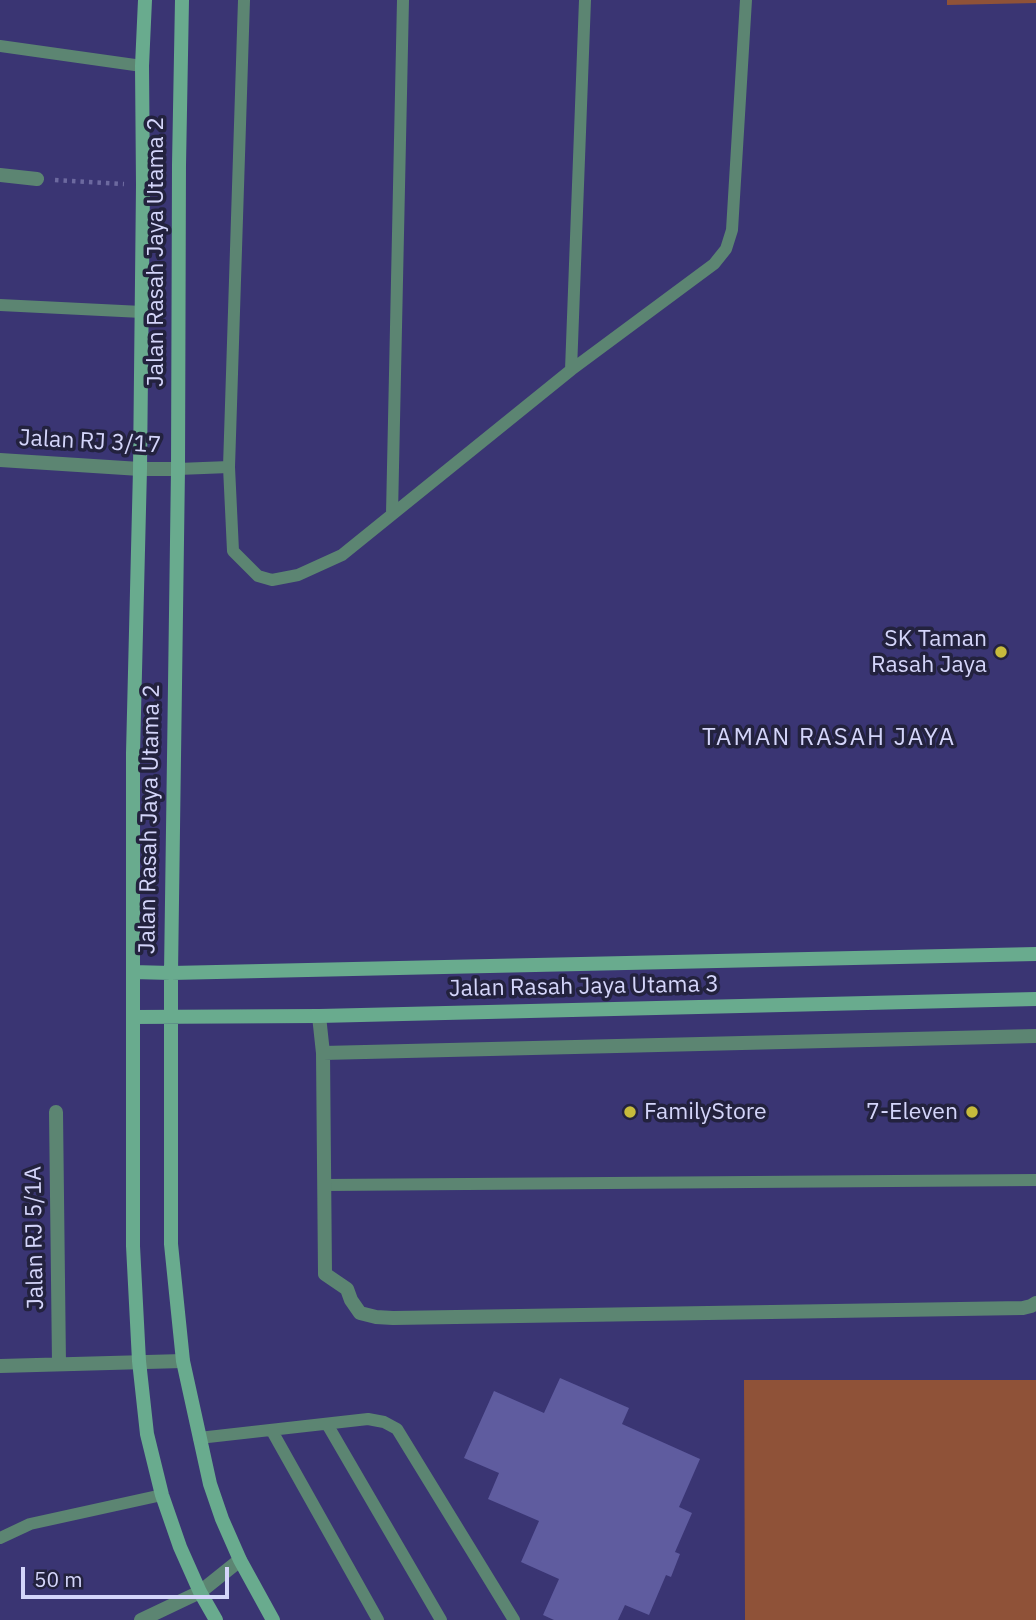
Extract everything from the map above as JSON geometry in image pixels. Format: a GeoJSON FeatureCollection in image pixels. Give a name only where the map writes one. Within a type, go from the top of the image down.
{"type":"FeatureCollection","features":[{"type":"Feature","properties":{"kind":"street","name":"Jalan Rasah Jaya Utama 2"},"geometry":{"type":"LineString","coordinates":[[145,0],[142,66],[140,468],[133,753],[133,1246],[139,1362],[147,1434],[162,1494],[180,1548],[216,1620]]}},
{"type":"Feature","properties":{"kind":"street","name":"Jalan Rasah Jaya Utama 2"},"geometry":{"type":"LineString","coordinates":[[182,0],[171,973],[171,1244],[183,1362],[210,1484],[240,1560],[273,1620]]}},
{"type":"Feature","properties":{"kind":"street"},"geometry":{"type":"LineString","coordinates":[[0,175],[37,179]]}},
{"type":"Feature","properties":{"kind":"street","name":"Jalan RJ 3/17"},"geometry":{"type":"LineString","coordinates":[[0,460],[178,468]]}},
{"type":"Feature","properties":{"kind":"street","name":"Jalan Rasah Jaya Utama 3"},"geometry":{"type":"LineString","coordinates":[[133,972],[1036,954]]}},
{"type":"Feature","properties":{"kind":"street","name":"Jalan Rasah Jaya Utama 3"},"geometry":{"type":"LineString","coordinates":[[133,1017],[319,1016],[1036,999]]}},
{"type":"Feature","properties":{"kind":"street"},"geometry":{"type":"LineString","coordinates":[[319,1016],[323,1053],[325,1274],[347,1289],[360,1313],[376,1317],[1023,1308],[1036,1303]]}},
{"type":"Feature","properties":{"kind":"street"},"geometry":{"type":"LineString","coordinates":[[323,1053],[1036,1036]]}},
{"type":"Feature","properties":{"kind":"street","name":"Jalan RJ 5/1A"},"geometry":{"type":"LineString","coordinates":[[57,1112],[59,1364]]}},
{"type":"Feature","properties":{"kind":"street"},"geometry":{"type":"LineString","coordinates":[[0,1366],[183,1362]]}},
{"type":"Feature","properties":{"kind":"street"},"geometry":{"type":"LineString","coordinates":[[141,1620],[200,1592],[240,1560]]}},
{"type":"Feature","properties":{"kind":"lane"},"geometry":{"type":"LineString","coordinates":[[244,0],[229,467],[233,551],[258,576],[272,580],[298,575],[342,555],[571,370],[714,264],[726,249],[732,230],[746,0]]}},
{"type":"Feature","properties":{"kind":"lane"},"geometry":{"type":"LineString","coordinates":[[392,514],[403,0]]}},
{"type":"Feature","properties":{"kind":"lane"},"geometry":{"type":"LineString","coordinates":[[571,370],[585,0]]}},
{"type":"Feature","properties":{"kind":"lane"},"geometry":{"type":"LineString","coordinates":[[0,47],[142,66]]}},
{"type":"Feature","properties":{"kind":"lane"},"geometry":{"type":"LineString","coordinates":[[0,304],[142,312]]}},
{"type":"Feature","properties":{"kind":"lane"},"geometry":{"type":"LineString","coordinates":[[178,468],[229,467]]}},
{"type":"Feature","properties":{"kind":"lane"},"geometry":{"type":"LineString","coordinates":[[324,1185],[1036,1180]]}},
{"type":"Feature","properties":{"kind":"lane"},"geometry":{"type":"LineString","coordinates":[[199,1438],[368,1419],[384,1422],[397,1429],[514,1620]]}},
{"type":"Feature","properties":{"kind":"lane"},"geometry":{"type":"LineString","coordinates":[[327,1424],[441,1620]]}},
{"type":"Feature","properties":{"kind":"lane"},"geometry":{"type":"LineString","coordinates":[[272,1430],[378,1620]]}},
{"type":"Feature","properties":{"kind":"lane"},"geometry":{"type":"LineString","coordinates":[[0,1538],[30,1524],[162,1494]]}},
{"type":"Feature","properties":{"kind":"path"},"geometry":{"type":"LineString","coordinates":[[37,179],[143,185]]}},
{"type":"Feature","properties":{"kind":"shaded area"},"geometry":{"type":"Polygon","coordinates":[[[947,0],[1036,0],[1036,3],[947,5],[947,0]]]}},
{"type":"Feature","properties":{"kind":"shaded area"},"geometry":{"type":"Polygon","coordinates":[[[744,1380],[1036,1380],[1036,1620],[745,1620],[744,1380]]]}},
{"type":"Feature","properties":{"kind":"building"},"geometry":{"type":"Polygon","coordinates":[[[560,1378],[629,1408],[622,1424],[700,1459],[679,1507],[692,1513],[675,1552],[680,1554],[671,1577],[666,1575],[649,1615],[625,1605],[618,1620],[554,1620],[543,1615],[559,1579],[521,1562],[539,1521],[488,1499],[499,1473],[464,1458],[494,1391],[544,1413],[560,1378]]]}},
{"type":"Feature","properties":{"kind":"place","name":"SK Taman Rasah Jaya"},"geometry":{"type":"Point","coordinates":[1001,652]}},
{"type":"Feature","properties":{"kind":"place","name":"FamilyStore"},"geometry":{"type":"Point","coordinates":[630,1112]}},
{"type":"Feature","properties":{"kind":"place","name":"7-Eleven"},"geometry":{"type":"Point","coordinates":[972,1112]}},
{"type":"Feature","properties":{"kind":"district","name":"TAMAN RASAH JAYA"},"geometry":{"type":"Point","coordinates":[829,738]}}]}
